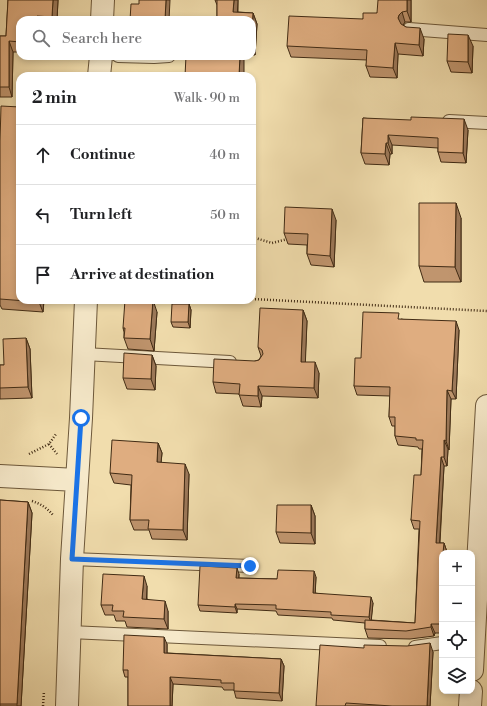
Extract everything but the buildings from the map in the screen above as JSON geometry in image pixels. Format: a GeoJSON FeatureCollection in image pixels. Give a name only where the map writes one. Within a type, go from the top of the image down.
{"type":"FeatureCollection","features":[{"type":"Feature","properties":{"kind":"street"},"geometry":{"type":"LineString","coordinates":[[102,16],[103,0]]}},
{"type":"Feature","properties":{"kind":"street"},"geometry":{"type":"LineString","coordinates":[[99,72],[101,60]]}},
{"type":"Feature","properties":{"kind":"street"},"geometry":{"type":"LineString","coordinates":[[67,706],[72,559],[86,304]]}},
{"type":"Feature","properties":{"kind":"street"},"geometry":{"type":"LineString","coordinates":[[474,622],[487,406]]}},
{"type":"Feature","properties":{"kind":"street"},"geometry":{"type":"LineString","coordinates":[[0,476],[77,480]]}},
{"type":"Feature","properties":{"kind":"street"},"geometry":{"type":"LineString","coordinates":[[470,706],[471,694]]}},
{"type":"Feature","properties":{"kind":"lane"},"geometry":{"type":"LineString","coordinates":[[409,29],[487,35]]}},
{"type":"Feature","properties":{"kind":"lane"},"geometry":{"type":"LineString","coordinates":[[441,121],[487,123]]}},
{"type":"Feature","properties":{"kind":"lane"},"geometry":{"type":"LineString","coordinates":[[84,354],[243,363]]}},
{"type":"Feature","properties":{"kind":"lane"},"geometry":{"type":"LineString","coordinates":[[72,559],[250,566]]}},
{"type":"Feature","properties":{"kind":"lane"},"geometry":{"type":"LineString","coordinates":[[70,632],[398,647],[439,643]]}},
{"type":"Feature","properties":{"kind":"path"},"geometry":{"type":"LineString","coordinates":[[256,239],[272,243],[288,239]]}},
{"type":"Feature","properties":{"kind":"path"},"geometry":{"type":"LineString","coordinates":[[256,299],[487,310]]}},
{"type":"Feature","properties":{"kind":"path"},"geometry":{"type":"LineString","coordinates":[[23,455],[36,452],[50,444],[56,435],[57,429]]}},
{"type":"Feature","properties":{"kind":"path"},"geometry":{"type":"LineString","coordinates":[[50,444],[55,452]]}},
{"type":"Feature","properties":{"kind":"path"},"geometry":{"type":"LineString","coordinates":[[29,500],[40,503],[49,510],[53,515],[52,523]]}},
{"type":"Feature","properties":{"kind":"path"},"geometry":{"type":"LineString","coordinates":[[49,510],[52,507]]}},
{"type":"Feature","properties":{"kind":"path"},"geometry":{"type":"LineString","coordinates":[[43,706],[44,690]]}},
{"type":"Feature","properties":{"kind":"route"},"geometry":{"type":"LineString","coordinates":[[81,418],[72,559],[250,566]]}}]}
